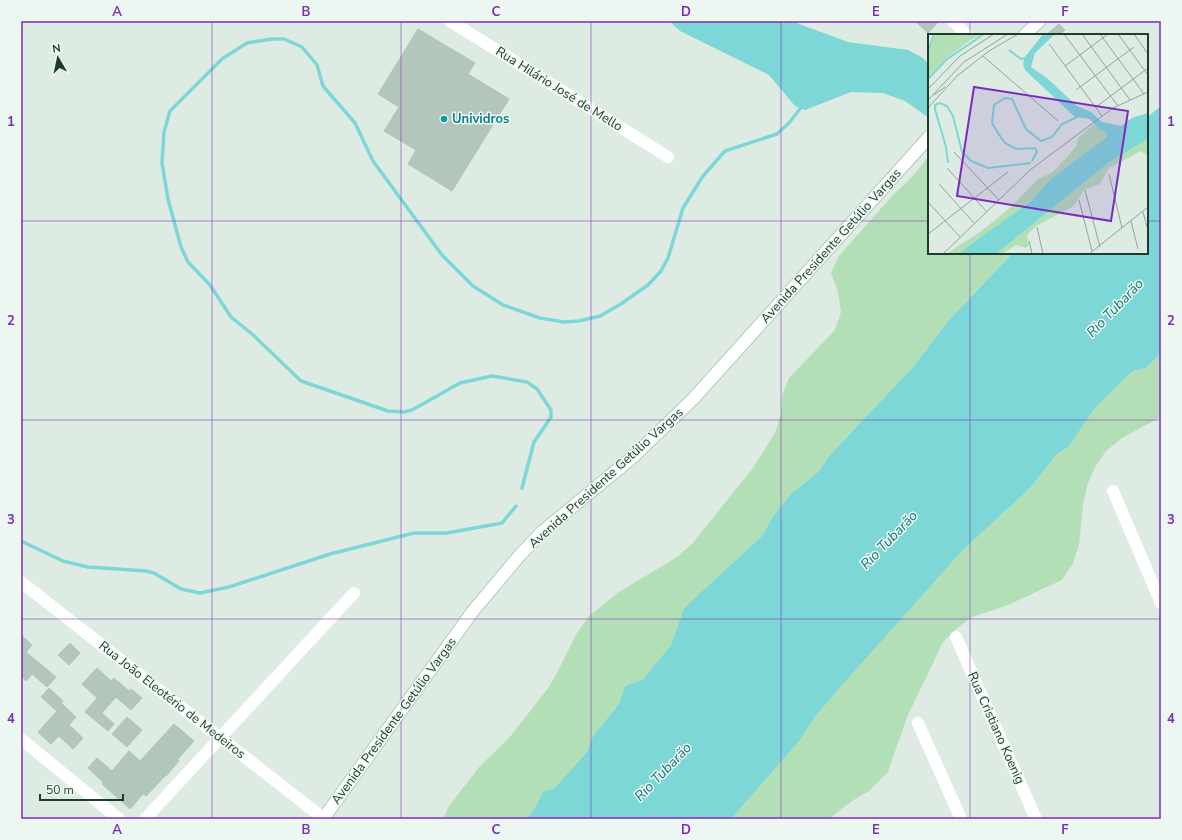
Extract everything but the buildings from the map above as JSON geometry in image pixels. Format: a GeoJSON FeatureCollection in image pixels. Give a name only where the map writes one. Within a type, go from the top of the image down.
{"type":"FeatureCollection","features":[{"type":"Feature","properties":{"kind":"street","name":"Rua Hilário José de Mello"},"geometry":{"type":"LineString","coordinates":[[450,21],[668,158]]}},
{"type":"Feature","properties":{"kind":"street"},"geometry":{"type":"LineString","coordinates":[[953,21],[966,34]]}},
{"type":"Feature","properties":{"kind":"street"},"geometry":{"type":"LineString","coordinates":[[1026,34],[1039,21]]}},
{"type":"Feature","properties":{"kind":"street","name":"Avenida Presidente Getúlio Vargas"},"geometry":{"type":"LineString","coordinates":[[323,819],[473,611],[515,560],[542,532],[634,456],[693,399],[928,137]]}},
{"type":"Feature","properties":{"kind":"street"},"geometry":{"type":"LineString","coordinates":[[1113,490],[1161,603]]}},
{"type":"Feature","properties":{"kind":"street","name":"Rua João Eleotério de Medeiros"},"geometry":{"type":"LineString","coordinates":[[21,582],[323,819]]}},
{"type":"Feature","properties":{"kind":"street"},"geometry":{"type":"LineString","coordinates":[[145,819],[354,593]]}},
{"type":"Feature","properties":{"kind":"street","name":"Rua Cristiano Koenig"},"geometry":{"type":"LineString","coordinates":[[956,637],[1036,819]]}},
{"type":"Feature","properties":{"kind":"street"},"geometry":{"type":"LineString","coordinates":[[918,723],[961,819]]}},
{"type":"Feature","properties":{"kind":"street"},"geometry":{"type":"LineString","coordinates":[[21,739],[119,819]]}},
{"type":"Feature","properties":{"kind":"green space"},"geometry":{"type":"Polygon","coordinates":[[[928,157],[928,254],[1012,254],[949,320],[913,367],[830,455],[818,472],[792,493],[773,516],[762,536],[684,608],[671,645],[643,679],[625,686],[619,704],[593,736],[587,752],[555,789],[543,793],[534,810],[526,819],[443,819],[449,806],[480,766],[509,738],[549,687],[577,633],[589,616],[619,592],[677,557],[692,544],[753,468],[775,433],[781,415],[782,396],[789,378],[835,330],[841,312],[838,292],[831,273],[839,256],[892,196],[910,179],[928,157]]]}},
{"type":"Feature","properties":{"kind":"green space"},"geometry":{"type":"Polygon","coordinates":[[[1161,353],[1161,417],[1122,438],[1106,451],[1095,467],[1087,486],[1083,505],[1079,545],[1073,563],[1062,580],[1008,605],[972,617],[956,629],[943,642],[907,717],[888,772],[869,791],[852,801],[829,819],[731,819],[800,740],[814,718],[840,686],[961,552],[1030,488],[1057,454],[1069,446],[1095,408],[1126,377],[1133,371],[1146,368],[1161,353]]]}},
{"type":"Feature","properties":{"kind":"water"},"geometry":{"type":"Polygon","coordinates":[[[669,21],[791,21],[848,42],[908,50],[923,58],[928,63],[928,117],[905,101],[883,93],[851,92],[805,110],[795,106],[769,75],[680,31],[669,21]]]}},
{"type":"Feature","properties":{"kind":"water","name":"Rio Tubarão"},"geometry":{"type":"Polygon","coordinates":[[[1161,106],[1161,353],[1146,368],[1133,371],[1126,377],[1095,408],[1069,446],[1057,454],[1030,488],[961,552],[841,686],[814,718],[800,740],[731,819],[526,819],[534,810],[543,792],[555,788],[587,752],[593,736],[619,704],[625,686],[643,679],[671,645],[684,608],[762,536],[773,516],[792,493],[818,472],[830,455],[913,367],[949,320],[1012,254],[1148,254],[1148,116],[1161,106]]]}},
{"type":"Feature","properties":{"kind":"waterway"},"geometry":{"type":"LineString","coordinates":[[522,488],[534,442],[551,417],[551,410],[537,389],[527,382],[492,376],[460,383],[412,410],[404,412],[388,411],[301,381],[252,334],[231,317],[210,285],[188,262],[181,247],[168,199],[162,163],[164,132],[170,111],[222,59],[247,43],[272,39],[284,39],[302,47],[317,65],[323,86],[355,123],[373,161],[442,255],[473,286],[503,305],[540,318],[564,322],[579,321],[600,316],[621,304],[648,285],[661,271],[668,258],[683,208],[703,176],[725,151],[777,134],[789,123],[803,105]]}},
{"type":"Feature","properties":{"kind":"waterway"},"geometry":{"type":"LineString","coordinates":[[21,541],[63,561],[88,567],[146,571],[154,573],[181,589],[200,593],[229,587],[330,554],[414,533],[447,533],[502,523],[516,506]]}},
{"type":"Feature","properties":{"kind":"place","name":"Unividros"},"geometry":{"type":"Point","coordinates":[444,119]}}]}
